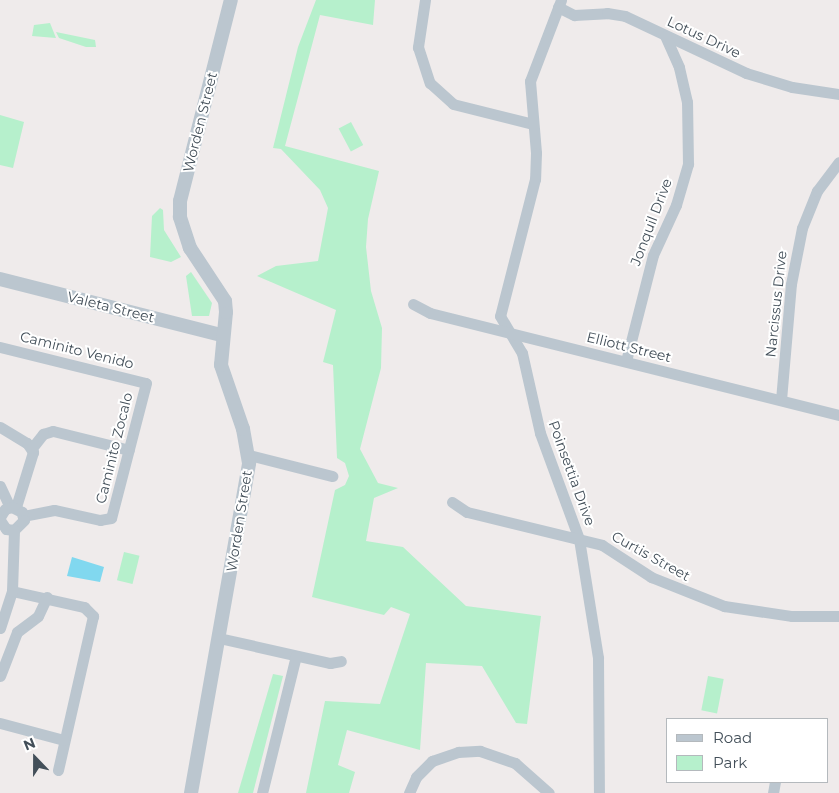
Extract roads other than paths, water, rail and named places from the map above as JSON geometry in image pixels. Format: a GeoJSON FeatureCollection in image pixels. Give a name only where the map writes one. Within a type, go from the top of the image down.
{"type":"FeatureCollection","features":[{"type":"Feature","properties":{"kind":"street","name":"Worden Street"},"geometry":{"type":"LineString","coordinates":[[191,793],[248,480],[249,456],[241,422],[222,373],[222,335],[226,312],[225,301],[186,239],[180,205],[231,0]]}},
{"type":"Feature","properties":{"kind":"street"},"geometry":{"type":"LineString","coordinates":[[425,0],[418,47],[430,84],[453,104],[533,124]]}},
{"type":"Feature","properties":{"kind":"street","name":"Poinsettia Drive"},"geometry":{"type":"LineString","coordinates":[[559,4],[532,68],[530,92],[535,179],[500,316],[522,352],[540,433],[579,539],[598,658],[599,793]]}},
{"type":"Feature","properties":{"kind":"street","name":"Lotus Drive"},"geometry":{"type":"LineString","coordinates":[[559,4],[574,15],[619,14],[746,73],[792,87],[839,94]]}},
{"type":"Feature","properties":{"kind":"street","name":"Jonquil Drive"},"geometry":{"type":"LineString","coordinates":[[626,361],[653,255],[676,205],[688,164],[685,94],[679,67],[665,36]]}},
{"type":"Feature","properties":{"kind":"street","name":"Narcissus Drive"},"geometry":{"type":"LineString","coordinates":[[781,400],[791,284],[802,228],[817,191],[839,162]]}},
{"type":"Feature","properties":{"kind":"street","name":"Valeta Street"},"geometry":{"type":"LineString","coordinates":[[0,279],[222,335]]}},
{"type":"Feature","properties":{"kind":"street","name":"Elliott Street"},"geometry":{"type":"LineString","coordinates":[[413,304],[430,313],[839,414]]}},
{"type":"Feature","properties":{"kind":"street","name":"Caminito Venido"},"geometry":{"type":"LineString","coordinates":[[0,347],[146,383]]}},
{"type":"Feature","properties":{"kind":"street","name":"Caminito Zocalo"},"geometry":{"type":"LineString","coordinates":[[17,510],[54,510],[109,520],[113,514],[146,383]]}},
{"type":"Feature","properties":{"kind":"street"},"geometry":{"type":"LineString","coordinates":[[0,427],[32,448]]}},
{"type":"Feature","properties":{"kind":"street"},"geometry":{"type":"LineString","coordinates":[[14,530],[6,529],[0,519],[17,510],[33,456],[32,448],[43,434],[53,431],[130,450]]}},
{"type":"Feature","properties":{"kind":"street"},"geometry":{"type":"LineString","coordinates":[[249,456],[332,476]]}},
{"type":"Feature","properties":{"kind":"street"},"geometry":{"type":"LineString","coordinates":[[0,486],[17,510],[22,523],[14,530],[12,591],[0,628]]}},
{"type":"Feature","properties":{"kind":"street","name":"Curtis Street"},"geometry":{"type":"LineString","coordinates":[[452,502],[467,512],[579,539],[604,547],[678,590],[724,606],[792,616],[839,616]]}},
{"type":"Feature","properties":{"kind":"street"},"geometry":{"type":"LineString","coordinates":[[12,591],[47,597],[84,607],[94,619],[58,770]]}},
{"type":"Feature","properties":{"kind":"street"},"geometry":{"type":"LineString","coordinates":[[0,676],[17,632],[38,616],[47,597]]}},
{"type":"Feature","properties":{"kind":"street"},"geometry":{"type":"LineString","coordinates":[[219,638],[330,663],[341,661]]}},
{"type":"Feature","properties":{"kind":"street"},"geometry":{"type":"LineString","coordinates":[[262,793],[296,656]]}},
{"type":"Feature","properties":{"kind":"street"},"geometry":{"type":"LineString","coordinates":[[0,722],[64,740]]}},
{"type":"Feature","properties":{"kind":"street"},"geometry":{"type":"LineString","coordinates":[[409,793],[416,777],[432,762],[458,752],[480,751],[514,763],[549,793]]}},
{"type":"Feature","properties":{"kind":"water"},"geometry":{"type":"Polygon","coordinates":[[[72,557],[104,567],[100,582],[67,576],[72,557]]]}}]}
